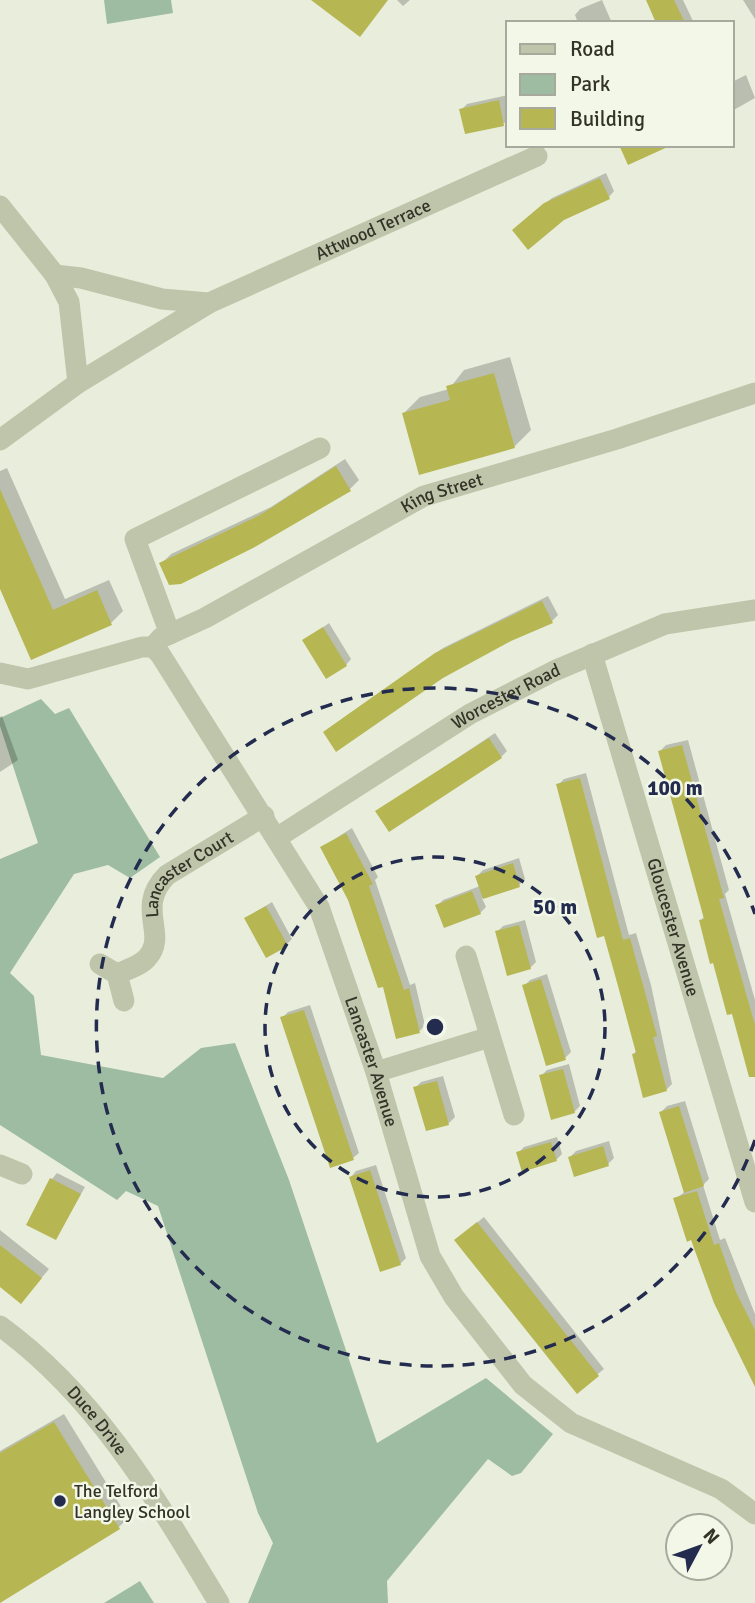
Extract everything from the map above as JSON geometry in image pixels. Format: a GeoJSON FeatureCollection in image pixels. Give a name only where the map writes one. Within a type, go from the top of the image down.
{"type":"FeatureCollection","features":[{"type":"Feature","properties":{"kind":"street","name":"Attwood Terrace"},"geometry":{"type":"LineString","coordinates":[[0,440],[78,383],[209,303],[537,156]]}},
{"type":"Feature","properties":{"kind":"street"},"geometry":{"type":"LineString","coordinates":[[0,206],[55,275],[69,302],[78,383]]}},
{"type":"Feature","properties":{"kind":"street","name":"Attwood Terrace"},"geometry":{"type":"LineString","coordinates":[[55,275],[81,278],[162,299],[209,303]]}},
{"type":"Feature","properties":{"kind":"street","name":"King Street"},"geometry":{"type":"LineString","coordinates":[[153,647],[170,634],[339,545],[424,496],[641,432],[755,393]]}},
{"type":"Feature","properties":{"kind":"street"},"geometry":{"type":"LineString","coordinates":[[170,634],[135,540],[320,448]]}},
{"type":"Feature","properties":{"kind":"street","name":"Worcester Road"},"geometry":{"type":"LineString","coordinates":[[278,837],[470,714],[592,654],[665,624],[755,610]]}},
{"type":"Feature","properties":{"kind":"street"},"geometry":{"type":"LineString","coordinates":[[0,673],[28,679],[124,651],[153,647]]}},
{"type":"Feature","properties":{"kind":"street","name":"Lancaster Avenue"},"geometry":{"type":"LineString","coordinates":[[153,647],[278,837],[319,906],[376,1072],[430,1256],[454,1297],[523,1385],[571,1423],[721,1489],[755,1514]]}},
{"type":"Feature","properties":{"kind":"street","name":"Gloucester Avenue"},"geometry":{"type":"LineString","coordinates":[[592,654],[755,1202]]}},
{"type":"Feature","properties":{"kind":"street","name":"Lancaster Court"},"geometry":{"type":"LineString","coordinates":[[124,1001],[109,969],[145,960],[152,951],[155,939],[150,904],[157,885],[167,875],[264,816]]}},
{"type":"Feature","properties":{"kind":"street"},"geometry":{"type":"LineString","coordinates":[[466,956],[514,1115]]}},
{"type":"Feature","properties":{"kind":"street"},"geometry":{"type":"LineString","coordinates":[[376,1072],[490,1037]]}},
{"type":"Feature","properties":{"kind":"street"},"geometry":{"type":"LineString","coordinates":[[0,1165],[22,1174]]}},
{"type":"Feature","properties":{"kind":"street","name":"Duce Drive"},"geometry":{"type":"LineString","coordinates":[[0,1326],[93,1412],[163,1509],[219,1603]]}},
{"type":"Feature","properties":{"kind":"green space"},"geometry":{"type":"Polygon","coordinates":[[[104,0],[171,0],[173,13],[107,24],[104,0]]]}},
{"type":"Feature","properties":{"kind":"green space"},"geometry":{"type":"Polygon","coordinates":[[[41,699],[55,714],[69,708],[160,857],[130,878],[108,865],[74,874],[10,973],[34,996],[41,1055],[163,1078],[201,1048],[235,1043],[289,1180],[377,1443],[486,1378],[553,1434],[521,1473],[512,1476],[488,1459],[387,1581],[388,1603],[248,1603],[273,1543],[258,1513],[158,1206],[126,1191],[117,1200],[0,1125],[0,859],[38,843],[0,726],[0,718],[41,699]]]}},
{"type":"Feature","properties":{"kind":"green space"},"geometry":{"type":"Polygon","coordinates":[[[140,1581],[154,1603],[104,1603],[140,1581]]]}},
{"type":"Feature","properties":{"kind":"building"},"geometry":{"type":"Polygon","coordinates":[[[311,0],[388,0],[360,37],[311,0]]]}},
{"type":"Feature","properties":{"kind":"building"},"geometry":{"type":"Polygon","coordinates":[[[646,0],[674,0],[684,21],[655,21],[646,0]]]}},
{"type":"Feature","properties":{"kind":"building"},"geometry":{"type":"Polygon","coordinates":[[[499,100],[504,126],[465,134],[459,109],[499,100]]]}},
{"type":"Feature","properties":{"kind":"building"},"geometry":{"type":"Polygon","coordinates":[[[620,147],[668,147],[628,165],[620,147]]]}},
{"type":"Feature","properties":{"kind":"building"},"geometry":{"type":"Polygon","coordinates":[[[600,178],[610,199],[564,220],[528,250],[512,230],[544,203],[600,178]]]}},
{"type":"Feature","properties":{"kind":"building"},"geometry":{"type":"Polygon","coordinates":[[[494,373],[515,448],[419,475],[402,413],[450,400],[446,386],[494,373]]]}},
{"type":"Feature","properties":{"kind":"building"},"geometry":{"type":"Polygon","coordinates":[[[336,466],[351,491],[253,548],[181,584],[169,585],[159,563],[260,515],[336,466]]]}},
{"type":"Feature","properties":{"kind":"building"},"geometry":{"type":"Polygon","coordinates":[[[0,489],[53,610],[97,590],[112,625],[31,660],[0,589],[0,489]]]}},
{"type":"Feature","properties":{"kind":"building"},"geometry":{"type":"Polygon","coordinates":[[[542,601],[553,623],[511,641],[443,678],[336,752],[323,732],[435,653],[542,601]]]}},
{"type":"Feature","properties":{"kind":"building"},"geometry":{"type":"Polygon","coordinates":[[[323,627],[347,666],[326,679],[302,640],[323,627]]]}},
{"type":"Feature","properties":{"kind":"building"},"geometry":{"type":"Polygon","coordinates":[[[489,738],[502,758],[389,832],[375,811],[489,738]]]}},
{"type":"Feature","properties":{"kind":"building"},"geometry":{"type":"Polygon","coordinates":[[[682,745],[724,898],[719,899],[755,1025],[755,1077],[749,1077],[732,1014],[727,1015],[713,963],[710,964],[699,920],[704,919],[658,751],[682,745]]]}},
{"type":"Feature","properties":{"kind":"building"},"geometry":{"type":"Polygon","coordinates":[[[580,778],[623,940],[630,938],[657,1036],[653,1037],[667,1091],[643,1098],[632,1054],[636,1053],[618,986],[604,936],[597,938],[556,784],[580,778]]]}},
{"type":"Feature","properties":{"kind":"building"},"geometry":{"type":"Polygon","coordinates":[[[346,833],[373,884],[369,886],[404,990],[409,988],[420,1033],[396,1039],[383,987],[378,988],[348,900],[320,847],[346,833]]]}},
{"type":"Feature","properties":{"kind":"building"},"geometry":{"type":"Polygon","coordinates":[[[513,863],[520,887],[483,899],[475,876],[513,863]]]}},
{"type":"Feature","properties":{"kind":"building"},"geometry":{"type":"Polygon","coordinates":[[[472,891],[481,914],[444,928],[435,905],[472,891]]]}},
{"type":"Feature","properties":{"kind":"building"},"geometry":{"type":"Polygon","coordinates":[[[266,906],[288,946],[266,958],[244,918],[266,906]]]}},
{"type":"Feature","properties":{"kind":"building"},"geometry":{"type":"Polygon","coordinates":[[[519,925],[531,969],[507,976],[495,931],[519,925]]]}},
{"type":"Feature","properties":{"kind":"building"},"geometry":{"type":"Polygon","coordinates":[[[541,979],[566,1060],[546,1066],[522,985],[541,979]]]}},
{"type":"Feature","properties":{"kind":"building"},"geometry":{"type":"Polygon","coordinates":[[[304,1010],[354,1160],[330,1168],[280,1017],[304,1010]]]}},
{"type":"Feature","properties":{"kind":"building"},"geometry":{"type":"Polygon","coordinates":[[[563,1069],[575,1113],[551,1120],[539,1075],[563,1069]]]}},
{"type":"Feature","properties":{"kind":"building"},"geometry":{"type":"Polygon","coordinates":[[[437,1081],[449,1125],[426,1131],[413,1087],[437,1081]]]}},
{"type":"Feature","properties":{"kind":"building"},"geometry":{"type":"Polygon","coordinates":[[[679,1106],[704,1186],[684,1193],[659,1112],[679,1106]]]}},
{"type":"Feature","properties":{"kind":"building"},"geometry":{"type":"Polygon","coordinates":[[[551,1142],[557,1161],[522,1172],[516,1152],[551,1142]]]}},
{"type":"Feature","properties":{"kind":"building"},"geometry":{"type":"Polygon","coordinates":[[[603,1146],[609,1166],[574,1177],[568,1157],[603,1146]]]}},
{"type":"Feature","properties":{"kind":"building"},"geometry":{"type":"Polygon","coordinates":[[[370,1170],[401,1265],[380,1272],[349,1177],[370,1170]]]}},
{"type":"Feature","properties":{"kind":"building"},"geometry":{"type":"Polygon","coordinates":[[[50,1178],[81,1194],[56,1240],[26,1225],[50,1178]]]}},
{"type":"Feature","properties":{"kind":"building"},"geometry":{"type":"Polygon","coordinates":[[[697,1191],[714,1245],[719,1243],[736,1292],[755,1330],[755,1387],[714,1303],[691,1240],[687,1242],[673,1198],[697,1191]]]}},
{"type":"Feature","properties":{"kind":"building"},"geometry":{"type":"Polygon","coordinates":[[[477,1222],[599,1376],[577,1394],[454,1240],[477,1222]]]}},
{"type":"Feature","properties":{"kind":"building"},"geometry":{"type":"Polygon","coordinates":[[[0,1245],[42,1278],[21,1304],[0,1287],[0,1245]]]}},
{"type":"Feature","properties":{"kind":"building","name":"The Telford Langley School"},"geometry":{"type":"Polygon","coordinates":[[[54,1422],[120,1529],[0,1603],[0,1453],[54,1422]]]}},
{"type":"Feature","properties":{"kind":"place","name":"The Telford Langley School"},"geometry":{"type":"Point","coordinates":[60,1501]}}]}
